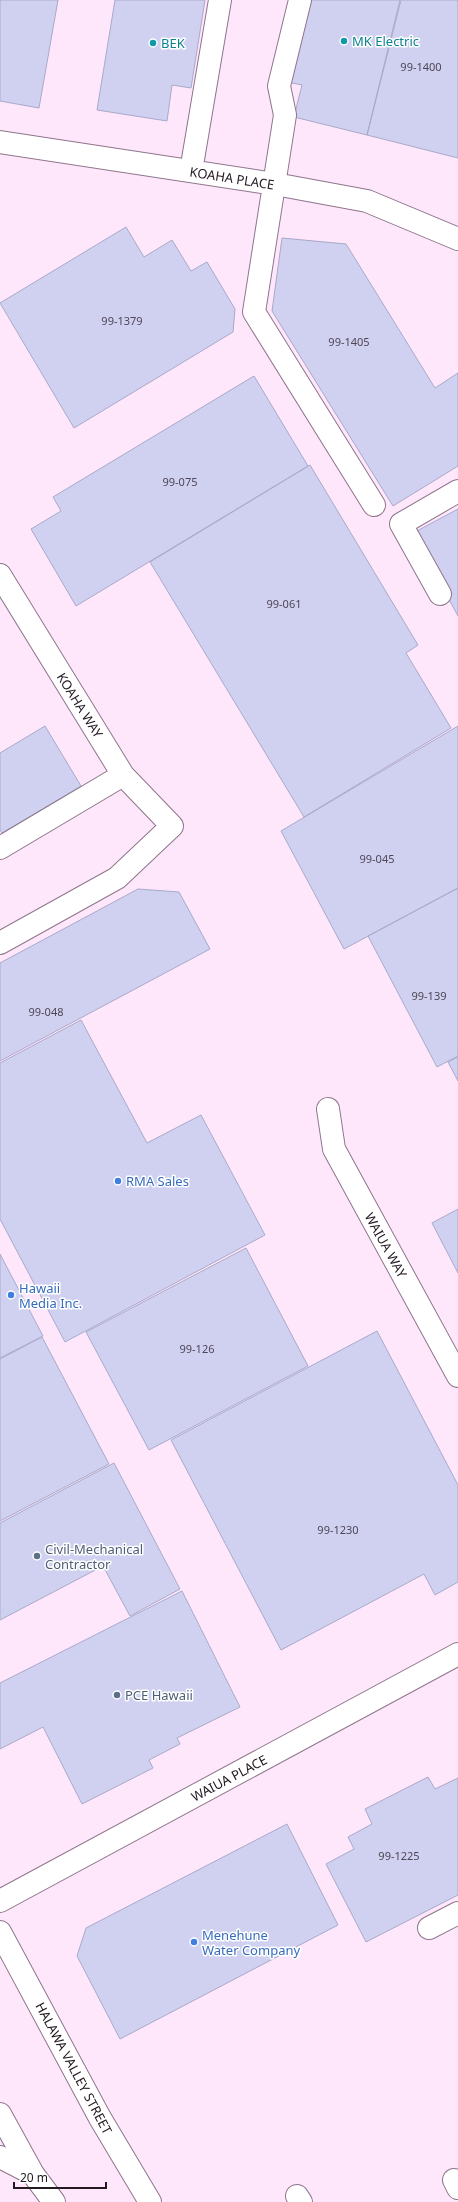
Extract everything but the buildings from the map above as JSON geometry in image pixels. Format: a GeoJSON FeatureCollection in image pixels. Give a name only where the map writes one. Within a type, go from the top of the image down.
{"type":"FeatureCollection","features":[{"type":"Feature","properties":{"kind":"street"},"geometry":{"type":"LineString","coordinates":[[191,171],[220,0]]}},
{"type":"Feature","properties":{"kind":"street"},"geometry":{"type":"LineString","coordinates":[[300,0],[279,86],[285,115],[254,312],[374,505]]}},
{"type":"Feature","properties":{"kind":"street","name":"KOAHA PLACE"},"geometry":{"type":"LineString","coordinates":[[0,142],[275,184],[367,201],[458,239]]}},
{"type":"Feature","properties":{"kind":"street"},"geometry":{"type":"LineString","coordinates":[[440,594],[401,524],[458,491]]}},
{"type":"Feature","properties":{"kind":"street","name":"KOAHA WAY"},"geometry":{"type":"LineString","coordinates":[[0,575],[123,775],[172,826],[117,878],[0,943]]}},
{"type":"Feature","properties":{"kind":"street"},"geometry":{"type":"LineString","coordinates":[[0,848],[123,775]]}},
{"type":"Feature","properties":{"kind":"street","name":"WAIUA WAY"},"geometry":{"type":"LineString","coordinates":[[328,1109],[334,1149],[458,1376]]}},
{"type":"Feature","properties":{"kind":"street","name":"WAIUA PLACE"},"geometry":{"type":"LineString","coordinates":[[0,1901],[458,1654]]}},
{"type":"Feature","properties":{"kind":"street"},"geometry":{"type":"LineString","coordinates":[[429,1928],[458,1913]]}},
{"type":"Feature","properties":{"kind":"street","name":"HALAWA VALLEY STREET"},"geometry":{"type":"LineString","coordinates":[[0,1932],[100,2118],[150,2202]]}},
{"type":"Feature","properties":{"kind":"street"},"geometry":{"type":"LineString","coordinates":[[0,2114],[33,2174],[54,2202]]}},
{"type":"Feature","properties":{"kind":"street"},"geometry":{"type":"LineString","coordinates":[[0,2157],[33,2174]]}},
{"type":"Feature","properties":{"kind":"place","name":"MK Electric"},"geometry":{"type":"Point","coordinates":[344,41]}},
{"type":"Feature","properties":{"kind":"place","name":"BEK"},"geometry":{"type":"Point","coordinates":[153,43]}},
{"type":"Feature","properties":{"kind":"place","name":"RMA Sales"},"geometry":{"type":"Point","coordinates":[118,1181]}},
{"type":"Feature","properties":{"kind":"place","name":"Hawaii Media Inc."},"geometry":{"type":"Point","coordinates":[11,1295]}},
{"type":"Feature","properties":{"kind":"place","name":"Civil-Mechanical Contractor"},"geometry":{"type":"Point","coordinates":[37,1556]}},
{"type":"Feature","properties":{"kind":"place","name":"PCE Hawaii"},"geometry":{"type":"Point","coordinates":[117,1695]}},
{"type":"Feature","properties":{"kind":"place","name":"Menehune Water Company"},"geometry":{"type":"Point","coordinates":[194,1942]}}]}
